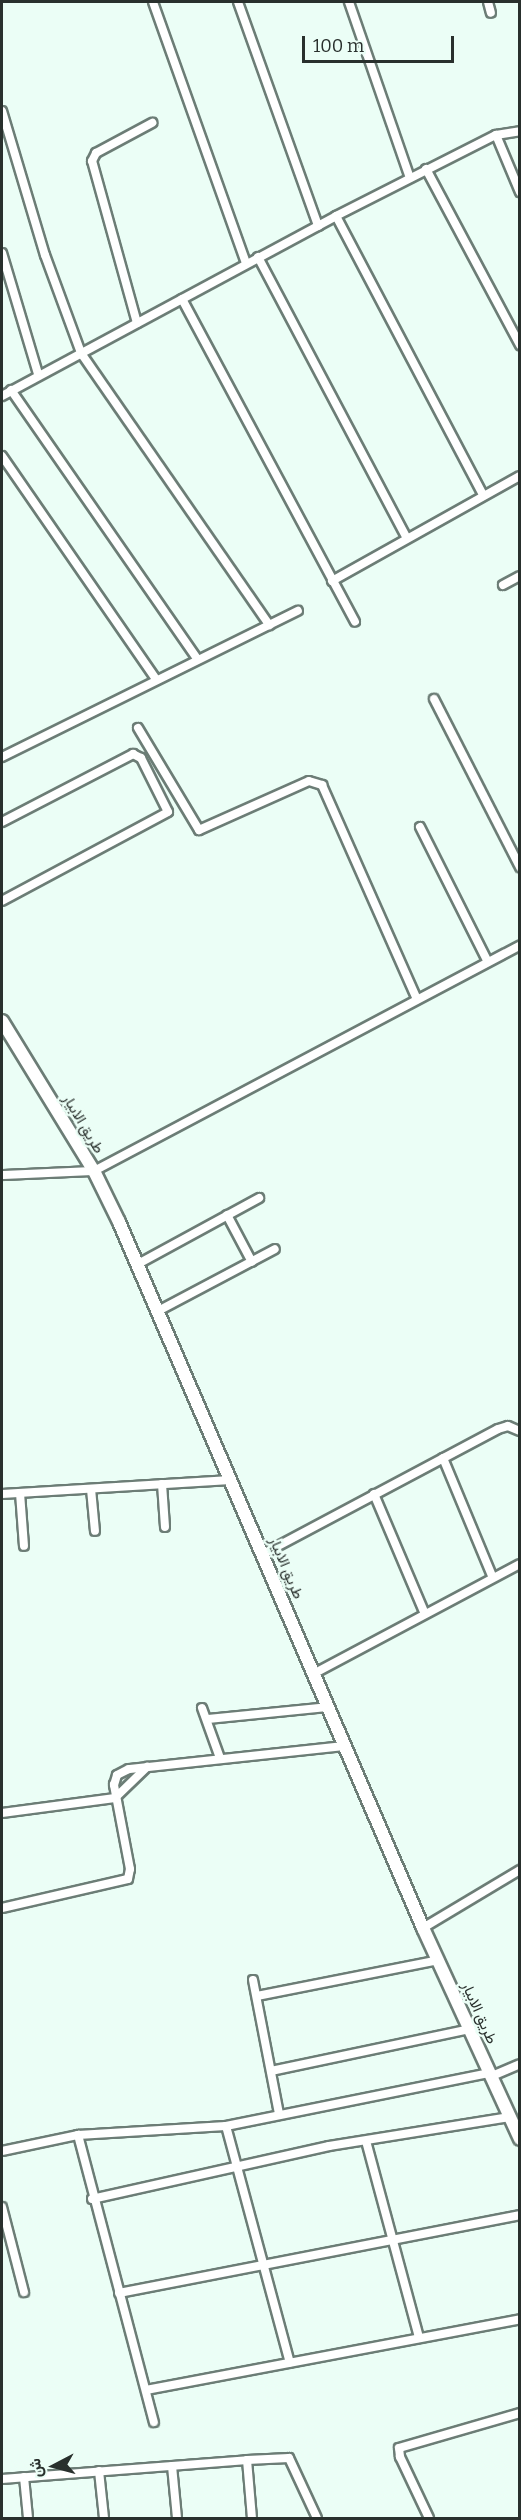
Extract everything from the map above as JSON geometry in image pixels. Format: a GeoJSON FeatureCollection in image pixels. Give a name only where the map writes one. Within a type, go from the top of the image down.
{"type":"FeatureCollection","features":[{"type":"Feature","properties":{"kind":"main road","name":"طريق الابيار"},"geometry":{"type":"LineString","coordinates":[[2,1021],[94,1171],[138,1264],[423,1928],[471,2029],[519,2139]]}},
{"type":"Feature","properties":{"kind":"street"},"geometry":{"type":"LineString","coordinates":[[153,2],[246,263]]}},
{"type":"Feature","properties":{"kind":"street"},"geometry":{"type":"LineString","coordinates":[[238,2],[318,226]]}},
{"type":"Feature","properties":{"kind":"street"},"geometry":{"type":"LineString","coordinates":[[349,2],[410,178]]}},
{"type":"Feature","properties":{"kind":"street"},"geometry":{"type":"LineString","coordinates":[[488,2],[491,13]]}},
{"type":"Feature","properties":{"kind":"street"},"geometry":{"type":"LineString","coordinates":[[2,111],[45,255],[81,354],[269,625]]}},
{"type":"Feature","properties":{"kind":"street"},"geometry":{"type":"LineString","coordinates":[[137,323],[92,161],[96,153],[152,123]]}},
{"type":"Feature","properties":{"kind":"street"},"geometry":{"type":"LineString","coordinates":[[2,396],[38,374],[81,354],[246,263],[426,169],[496,135],[519,131]]}},
{"type":"Feature","properties":{"kind":"street"},"geometry":{"type":"LineString","coordinates":[[496,135],[519,192]]}},
{"type":"Feature","properties":{"kind":"street"},"geometry":{"type":"LineString","coordinates":[[426,169],[519,345]]}},
{"type":"Feature","properties":{"kind":"street"},"geometry":{"type":"LineString","coordinates":[[336,216],[483,495]]}},
{"type":"Feature","properties":{"kind":"street"},"geometry":{"type":"LineString","coordinates":[[2,253],[38,374]]}},
{"type":"Feature","properties":{"kind":"street"},"geometry":{"type":"LineString","coordinates":[[258,257],[406,538]]}},
{"type":"Feature","properties":{"kind":"street"},"geometry":{"type":"LineString","coordinates":[[182,299],[332,581],[356,621]]}},
{"type":"Feature","properties":{"kind":"street"},"geometry":{"type":"LineString","coordinates":[[11,390],[197,659]]}},
{"type":"Feature","properties":{"kind":"street"},"geometry":{"type":"LineString","coordinates":[[2,456],[156,679]]}},
{"type":"Feature","properties":{"kind":"street"},"geometry":{"type":"LineString","coordinates":[[332,581],[519,476]]}},
{"type":"Feature","properties":{"kind":"street"},"geometry":{"type":"LineString","coordinates":[[503,585],[519,576]]}},
{"type":"Feature","properties":{"kind":"street"},"geometry":{"type":"LineString","coordinates":[[2,757],[156,679],[298,611]]}},
{"type":"Feature","properties":{"kind":"street"},"geometry":{"type":"LineString","coordinates":[[434,699],[519,867]]}},
{"type":"Feature","properties":{"kind":"street"},"geometry":{"type":"LineString","coordinates":[[138,728],[199,830],[309,781],[322,784],[417,999]]}},
{"type":"Feature","properties":{"kind":"street"},"geometry":{"type":"LineString","coordinates":[[2,822],[133,754],[141,758],[168,812],[2,901]]}},
{"type":"Feature","properties":{"kind":"street"},"geometry":{"type":"LineString","coordinates":[[420,827],[488,962]]}},
{"type":"Feature","properties":{"kind":"street"},"geometry":{"type":"LineString","coordinates":[[2,1175],[94,1171],[519,945]]}},
{"type":"Feature","properties":{"kind":"street"},"geometry":{"type":"LineString","coordinates":[[138,1264],[259,1198]]}},
{"type":"Feature","properties":{"kind":"street"},"geometry":{"type":"LineString","coordinates":[[227,1215],[252,1262]]}},
{"type":"Feature","properties":{"kind":"street"},"geometry":{"type":"LineString","coordinates":[[158,1311],[275,1249]]}},
{"type":"Feature","properties":{"kind":"street"},"geometry":{"type":"LineString","coordinates":[[263,1554],[498,1429],[516,1426],[519,1431]]}},
{"type":"Feature","properties":{"kind":"street"},"geometry":{"type":"LineString","coordinates":[[443,1458],[492,1576]]}},
{"type":"Feature","properties":{"kind":"street"},"geometry":{"type":"LineString","coordinates":[[2,1494],[231,1480]]}},
{"type":"Feature","properties":{"kind":"street"},"geometry":{"type":"LineString","coordinates":[[162,1484],[165,1527]]}},
{"type":"Feature","properties":{"kind":"street"},"geometry":{"type":"LineString","coordinates":[[91,1489],[95,1531]]}},
{"type":"Feature","properties":{"kind":"street"},"geometry":{"type":"LineString","coordinates":[[20,1493],[24,1546]]}},
{"type":"Feature","properties":{"kind":"street"},"geometry":{"type":"LineString","coordinates":[[374,1494],[425,1614]]}},
{"type":"Feature","properties":{"kind":"street"},"geometry":{"type":"LineString","coordinates":[[315,1673],[492,1576],[519,1564]]}},
{"type":"Feature","properties":{"kind":"street"},"geometry":{"type":"LineString","coordinates":[[208,1719],[329,1707]]}},
{"type":"Feature","properties":{"kind":"street"},"geometry":{"type":"LineString","coordinates":[[202,1708],[208,1719],[220,1758]]}},
{"type":"Feature","properties":{"kind":"street"},"geometry":{"type":"LineString","coordinates":[[2,1908],[128,1879],[130,1869],[115,1798],[117,1775],[147,1767],[345,1746]]}},
{"type":"Feature","properties":{"kind":"street"},"geometry":{"type":"LineString","coordinates":[[2,1813],[115,1798],[147,1767]]}},
{"type":"Feature","properties":{"kind":"street"},"geometry":{"type":"LineString","coordinates":[[423,1928],[519,1870]]}},
{"type":"Feature","properties":{"kind":"street"},"geometry":{"type":"LineString","coordinates":[[256,1996],[438,1960]]}},
{"type":"Feature","properties":{"kind":"street"},"geometry":{"type":"LineString","coordinates":[[253,1980],[279,2114]]}},
{"type":"Feature","properties":{"kind":"street"},"geometry":{"type":"LineString","coordinates":[[271,2071],[471,2029]]}},
{"type":"Feature","properties":{"kind":"street"},"geometry":{"type":"LineString","coordinates":[[2,2151],[78,2135],[226,2126],[491,2075],[519,2064]]}},
{"type":"Feature","properties":{"kind":"street"},"geometry":{"type":"LineString","coordinates":[[92,2199],[366,2141],[510,2117]]}},
{"type":"Feature","properties":{"kind":"street"},"geometry":{"type":"LineString","coordinates":[[226,2126],[290,2363]]}},
{"type":"Feature","properties":{"kind":"street"},"geometry":{"type":"LineString","coordinates":[[78,2135],[92,2199],[154,2422]]}},
{"type":"Feature","properties":{"kind":"street"},"geometry":{"type":"LineString","coordinates":[[366,2141],[418,2338]]}},
{"type":"Feature","properties":{"kind":"street"},"geometry":{"type":"LineString","coordinates":[[2,2206],[24,2292]]}},
{"type":"Feature","properties":{"kind":"street"},"geometry":{"type":"LineString","coordinates":[[119,2293],[393,2237],[519,2215]]}},
{"type":"Feature","properties":{"kind":"street"},"geometry":{"type":"LineString","coordinates":[[146,2390],[519,2319]]}},
{"type":"Feature","properties":{"kind":"street"},"geometry":{"type":"LineString","coordinates":[[429,2518],[400,2457],[399,2448],[519,2413]]}},
{"type":"Feature","properties":{"kind":"street"},"geometry":{"type":"LineString","coordinates":[[2,2479],[289,2458],[317,2518]]}},
{"type":"Feature","properties":{"kind":"street"},"geometry":{"type":"LineString","coordinates":[[247,2460],[252,2518]]}},
{"type":"Feature","properties":{"kind":"street"},"geometry":{"type":"LineString","coordinates":[[172,2466],[177,2518]]}},
{"type":"Feature","properties":{"kind":"street"},"geometry":{"type":"LineString","coordinates":[[99,2471],[104,2518]]}},
{"type":"Feature","properties":{"kind":"street"},"geometry":{"type":"LineString","coordinates":[[24,2477],[28,2518]]}}]}
